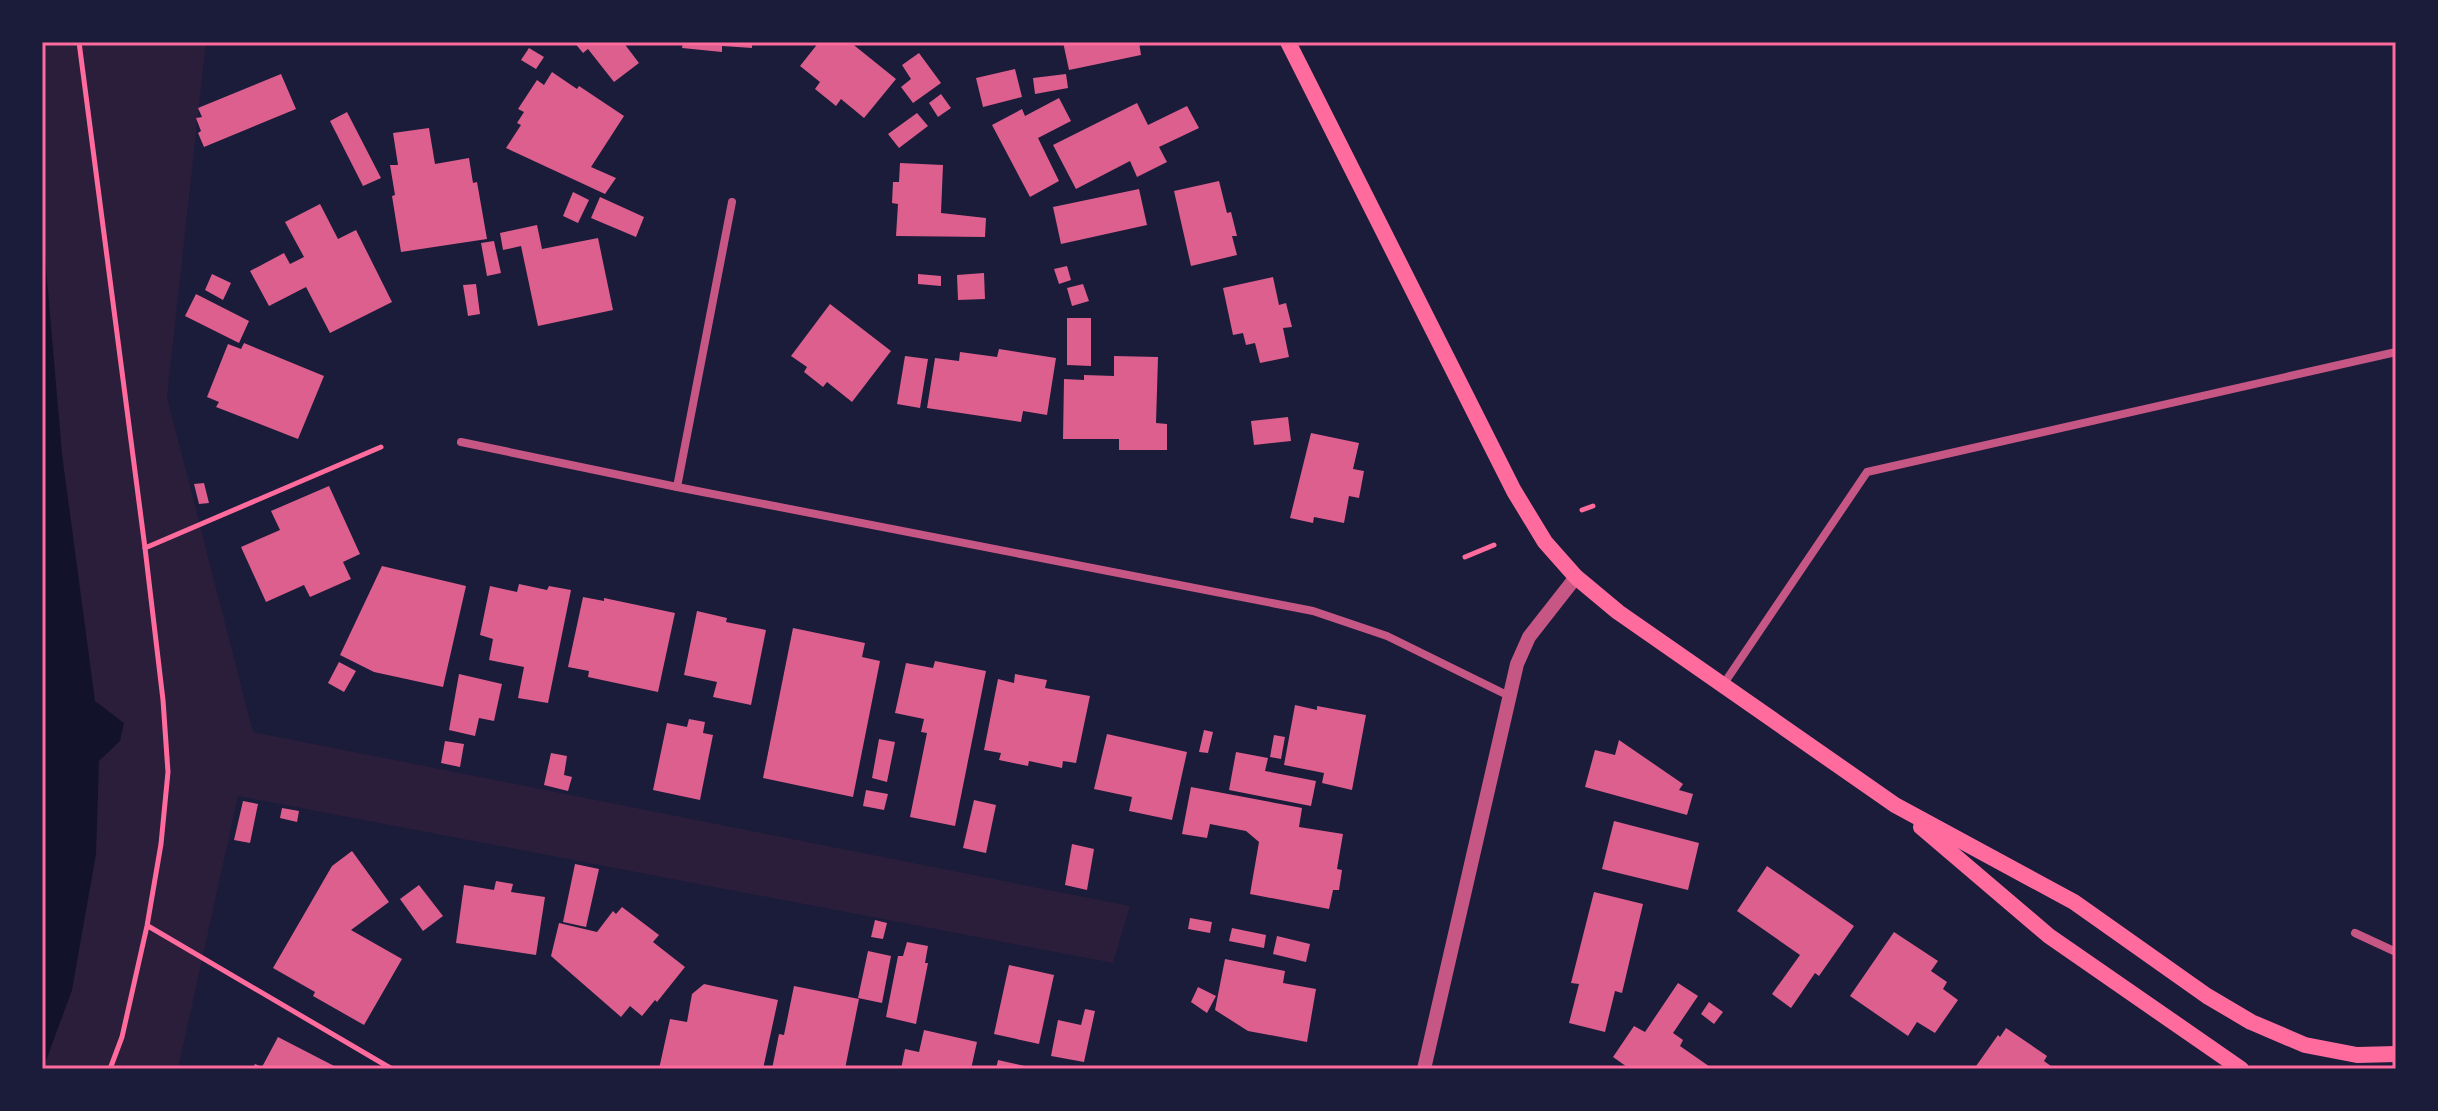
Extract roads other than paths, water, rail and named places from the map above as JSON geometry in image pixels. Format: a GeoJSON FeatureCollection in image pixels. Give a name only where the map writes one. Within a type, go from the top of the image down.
{"type":"FeatureCollection","features":[{"type":"Feature","properties":{"kind":"main road"},"geometry":{"type":"LineString","coordinates":[[1288,42],[1514,491],[1545,542],[1576,577],[1618,612],[1895,805],[2049,936],[2241,1069]]}},
{"type":"Feature","properties":{"kind":"main road"},"geometry":{"type":"LineString","coordinates":[[1895,805],[2074,902],[2207,996],[2251,1022],[2305,1045],[2357,1055],[2396,1054]]}},
{"type":"Feature","properties":{"kind":"street"},"geometry":{"type":"LineString","coordinates":[[677,487],[732,202]]}},
{"type":"Feature","properties":{"kind":"street"},"geometry":{"type":"LineString","coordinates":[[1722,685],[1867,472],[2396,352]]}},
{"type":"Feature","properties":{"kind":"street"},"geometry":{"type":"LineString","coordinates":[[461,442],[1313,611],[1387,636],[1509,696]]}},
{"type":"Feature","properties":{"kind":"street"},"geometry":{"type":"LineString","coordinates":[[1424,1069],[1517,664],[1529,637],[1576,577]]}},
{"type":"Feature","properties":{"kind":"street"},"geometry":{"type":"LineString","coordinates":[[2355,933],[2396,952]]}}]}
